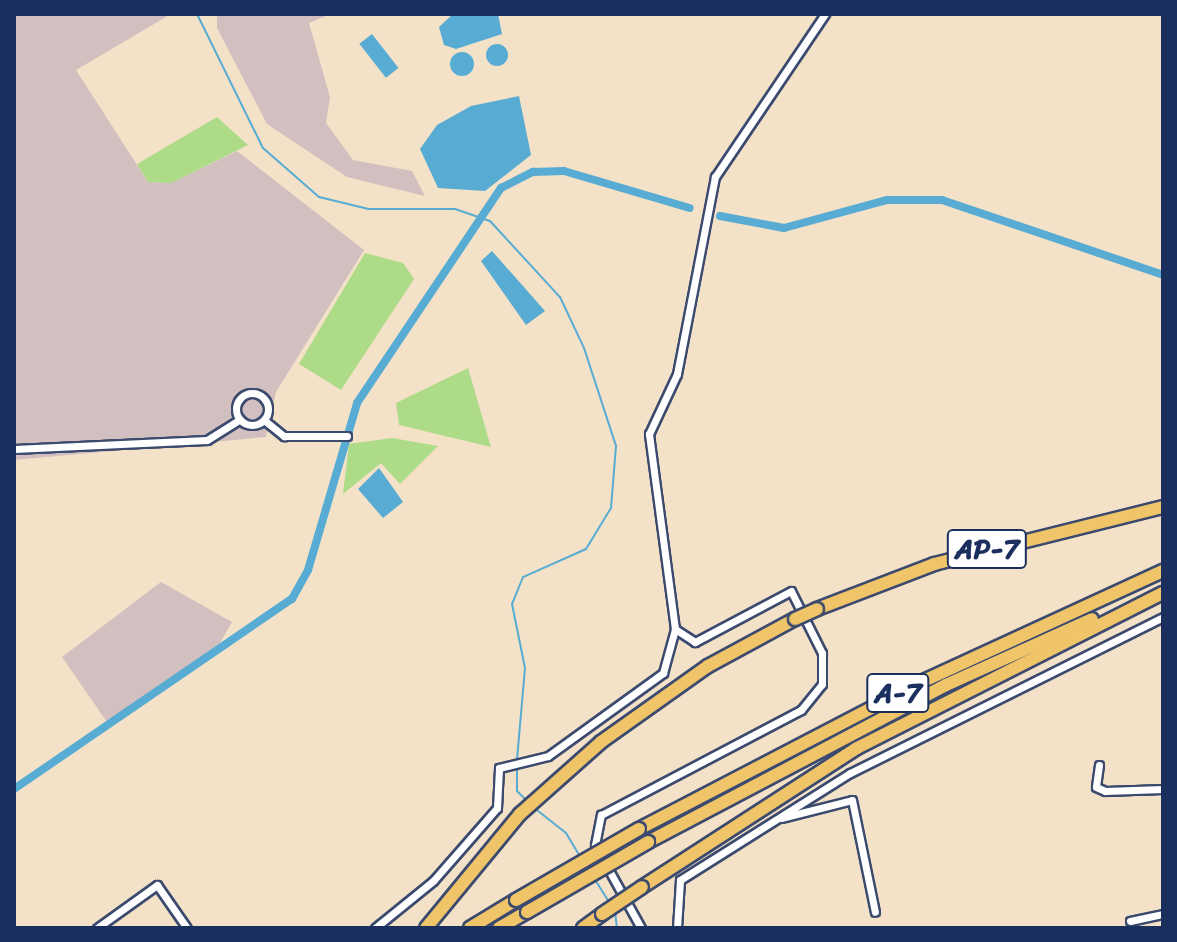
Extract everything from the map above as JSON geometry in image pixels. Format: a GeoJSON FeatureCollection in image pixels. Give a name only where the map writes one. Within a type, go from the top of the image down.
{"type":"FeatureCollection","features":[{"type":"Feature","properties":{"kind":"highway","name":"AP-7"},"geometry":{"type":"LineString","coordinates":[[426,928],[520,814],[545,789],[647,705],[795,619],[976,552],[1163,507]]}},
{"type":"Feature","properties":{"kind":"highway","name":"A-7"},"geometry":{"type":"LineString","coordinates":[[470,928],[639,829],[917,684],[1163,571]]}},
{"type":"Feature","properties":{"kind":"highway","name":"A-7"},"geometry":{"type":"LineString","coordinates":[[499,928],[648,842],[946,685],[1163,592]]}},
{"type":"Feature","properties":{"kind":"highway"},"geometry":{"type":"LineString","coordinates":[[583,928],[857,748],[1163,592]]}},
{"type":"Feature","properties":{"kind":"street"},"geometry":{"type":"LineString","coordinates":[[375,928],[433,881],[497,808],[499,768],[548,756],[663,673],[675,629],[649,434],[677,374],[715,177],[825,14]]}},
{"type":"Feature","properties":{"kind":"street"},"geometry":{"type":"LineString","coordinates":[[240,419],[238,402],[252,393],[266,401],[264,420]]}},
{"type":"Feature","properties":{"kind":"street"},"geometry":{"type":"LineString","coordinates":[[14,449],[63,442],[207,440],[240,419],[264,420],[284,436],[343,435]]}},
{"type":"Feature","properties":{"kind":"street"},"geometry":{"type":"LineString","coordinates":[[641,928],[595,845],[601,815],[801,710],[822,684],[824,667],[791,591],[695,642],[675,629]]}},
{"type":"Feature","properties":{"kind":"street"},"geometry":{"type":"LineString","coordinates":[[677,928],[680,880],[850,773],[1163,617]]}},
{"type":"Feature","properties":{"kind":"street"},"geometry":{"type":"LineString","coordinates":[[1099,765],[1096,787],[1105,791],[1163,789]]}},
{"type":"Feature","properties":{"kind":"street"},"geometry":{"type":"LineString","coordinates":[[775,820],[852,800],[875,912]]}},
{"type":"Feature","properties":{"kind":"street"},"geometry":{"type":"LineString","coordinates":[[97,928],[157,885],[187,928]]}},
{"type":"Feature","properties":{"kind":"street"},"geometry":{"type":"LineString","coordinates":[[1130,921],[1163,914]]}},
{"type":"Feature","properties":{"kind":"shaded area"},"geometry":{"type":"Polygon","coordinates":[[[14,14],[171,14],[76,70],[148,182],[171,183],[237,151],[364,250],[276,392],[266,437],[14,460],[14,14]]]}},
{"type":"Feature","properties":{"kind":"shaded area"},"geometry":{"type":"Polygon","coordinates":[[[217,14],[331,14],[309,23],[330,97],[326,123],[353,160],[412,171],[425,196],[347,177],[267,124],[217,28],[217,14]]]}},
{"type":"Feature","properties":{"kind":"shaded area"},"geometry":{"type":"Polygon","coordinates":[[[161,582],[232,622],[220,643],[107,722],[62,657],[161,582]]]}},
{"type":"Feature","properties":{"kind":"green space"},"geometry":{"type":"Polygon","coordinates":[[[217,117],[248,145],[171,183],[148,182],[137,164],[217,117]]]}},
{"type":"Feature","properties":{"kind":"green space"},"geometry":{"type":"Polygon","coordinates":[[[365,253],[403,263],[414,279],[341,390],[299,364],[365,253]]]}},
{"type":"Feature","properties":{"kind":"green space"},"geometry":{"type":"Polygon","coordinates":[[[468,368],[491,447],[399,425],[396,403],[468,368]]]}},
{"type":"Feature","properties":{"kind":"green space"},"geometry":{"type":"Polygon","coordinates":[[[392,438],[438,446],[400,484],[381,463],[343,494],[349,444],[392,438]]]}},
{"type":"Feature","properties":{"kind":"water"},"geometry":{"type":"Polygon","coordinates":[[[453,14],[498,14],[502,34],[456,49],[444,45],[439,27],[453,14]]]}},
{"type":"Feature","properties":{"kind":"water"},"geometry":{"type":"Polygon","coordinates":[[[372,34],[398,68],[386,78],[359,44],[372,34]]]}},
{"type":"Feature","properties":{"kind":"water"},"geometry":{"type":"Polygon","coordinates":[[[497,44],[505,47],[508,55],[505,63],[497,66],[489,63],[486,55],[489,47],[497,44]]]}},
{"type":"Feature","properties":{"kind":"water"},"geometry":{"type":"Polygon","coordinates":[[[462,52],[470,56],[474,64],[470,72],[462,76],[454,72],[450,64],[454,56],[462,52]]]}},
{"type":"Feature","properties":{"kind":"water"},"geometry":{"type":"Polygon","coordinates":[[[519,96],[531,155],[485,191],[438,188],[420,149],[437,125],[471,106],[519,96]]]}},
{"type":"Feature","properties":{"kind":"water"},"geometry":{"type":"Polygon","coordinates":[[[492,251],[545,311],[526,325],[481,261],[492,251]]]}},
{"type":"Feature","properties":{"kind":"water"},"geometry":{"type":"Polygon","coordinates":[[[379,468],[403,502],[383,518],[358,489],[379,468]]]}},
{"type":"Feature","properties":{"kind":"waterway"},"geometry":{"type":"LineString","coordinates":[[197,14],[263,148],[319,197],[369,209],[455,209],[490,221],[560,297],[584,348],[616,446],[611,508],[586,549],[523,577],[512,604],[525,668],[517,759]]}},
{"type":"Feature","properties":{"kind":"waterway"},"geometry":{"type":"LineString","coordinates":[[14,789],[292,599],[308,570],[357,403],[501,188],[533,172],[564,171],[690,208]]}},
{"type":"Feature","properties":{"kind":"waterway"},"geometry":{"type":"LineString","coordinates":[[720,216],[784,228],[887,200],[942,200],[1163,275]]}},
{"type":"Feature","properties":{"kind":"waterway"},"geometry":{"type":"LineString","coordinates":[[517,765],[517,791],[526,800]]}},
{"type":"Feature","properties":{"kind":"waterway"},"geometry":{"type":"LineString","coordinates":[[533,807],[566,833],[580,856]]}},
{"type":"Feature","properties":{"kind":"waterway"},"geometry":{"type":"LineString","coordinates":[[594,878],[610,904]]}},
{"type":"Feature","properties":{"kind":"waterway"},"geometry":{"type":"LineString","coordinates":[[615,912],[617,928]]}}]}
